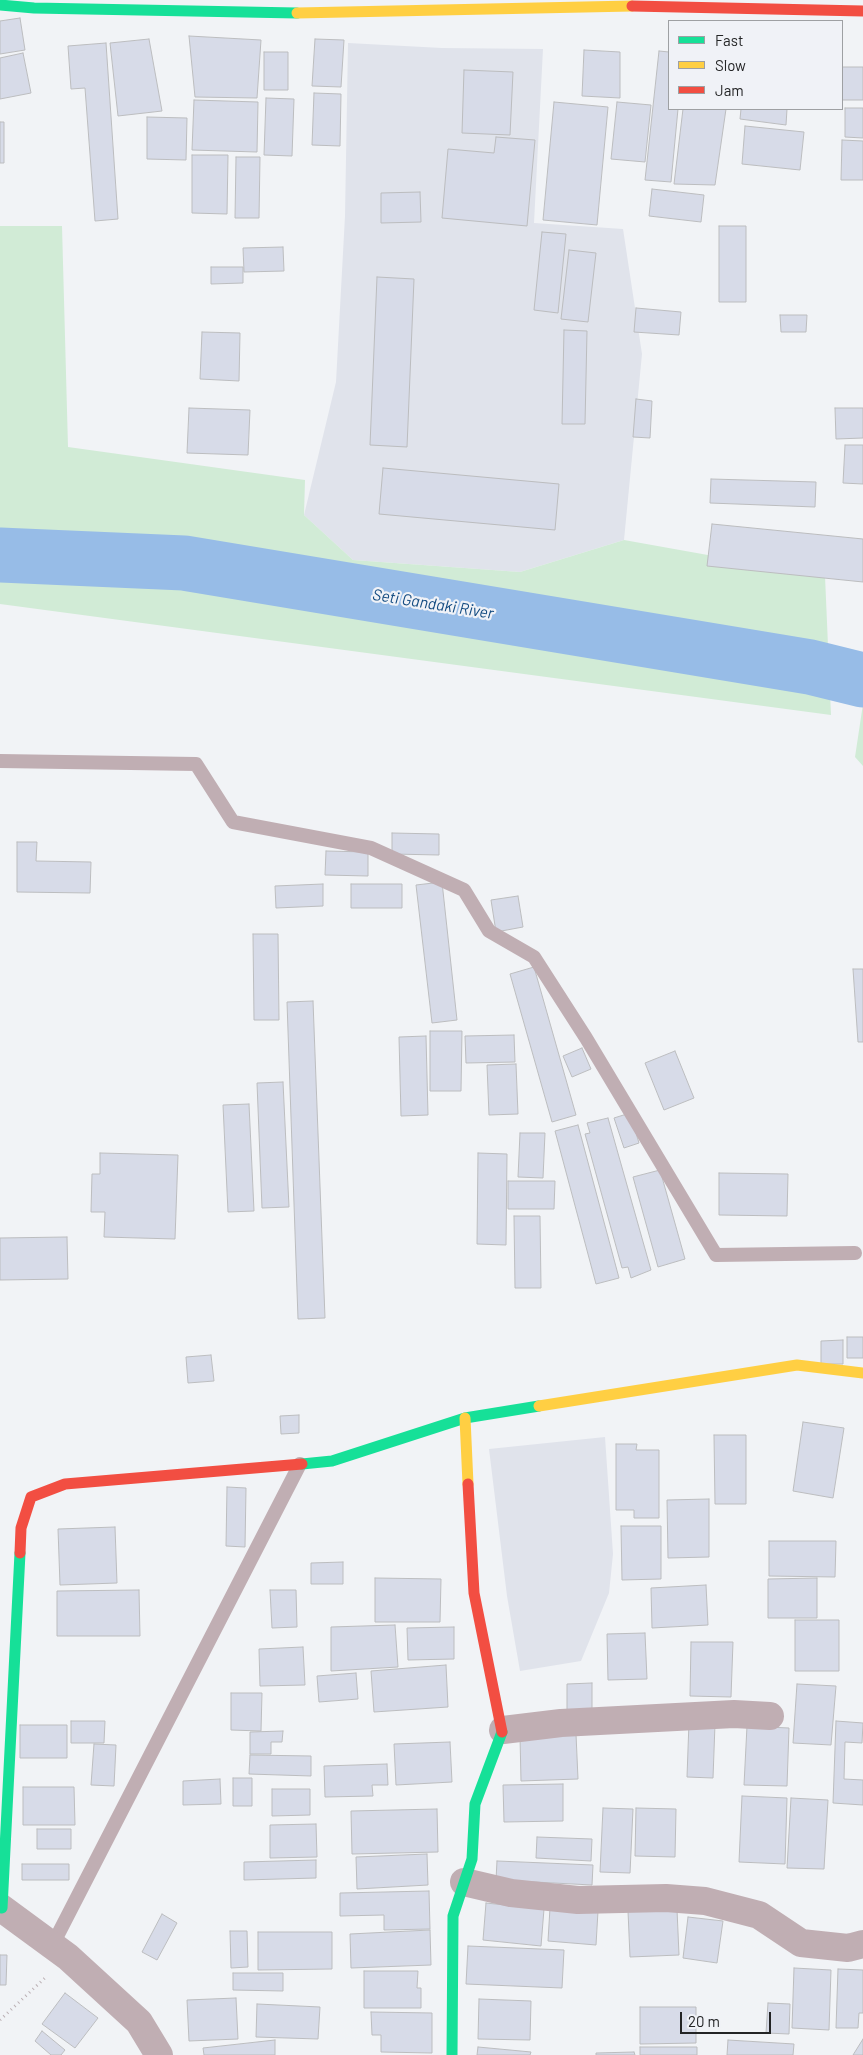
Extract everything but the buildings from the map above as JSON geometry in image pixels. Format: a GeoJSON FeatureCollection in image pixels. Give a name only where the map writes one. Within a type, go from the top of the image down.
{"type":"FeatureCollection","features":[{"type":"Feature","properties":{"kind":"street"},"geometry":{"type":"LineString","coordinates":[[0,5],[34,8],[316,13],[656,2],[863,11]]}},
{"type":"Feature","properties":{"kind":"street"},"geometry":{"type":"LineString","coordinates":[[159,2055],[139,2022],[60,1951],[1,1908],[21,1528],[32,1497],[65,1484],[332,1461],[464,1418],[797,1365],[863,1373]]}},
{"type":"Feature","properties":{"kind":"street"},"geometry":{"type":"LineString","coordinates":[[452,2055],[453,1916],[472,1859],[475,1804],[504,1730],[474,1593],[464,1418]]}},
{"type":"Feature","properties":{"kind":"street"},"geometry":{"type":"LineString","coordinates":[[504,1730],[561,1723],[734,1714],[770,1716]]}},
{"type":"Feature","properties":{"kind":"street"},"geometry":{"type":"LineString","coordinates":[[464,1882],[511,1893],[578,1900],[666,1898],[705,1901],[759,1915],[801,1943],[848,1948],[863,1944]]}},
{"type":"Feature","properties":{"kind":"lane"},"geometry":{"type":"LineString","coordinates":[[0,761],[196,764],[233,822],[371,848],[464,890],[489,931],[534,957],[586,1038],[716,1255],[855,1253]]}},
{"type":"Feature","properties":{"kind":"lane"},"geometry":{"type":"LineString","coordinates":[[60,1951],[300,1464]]}},
{"type":"Feature","properties":{"kind":"path"},"geometry":{"type":"LineString","coordinates":[[0,2020],[60,1951]]}},
{"type":"Feature","properties":{"kind":"shaded area"},"geometry":{"type":"Polygon","coordinates":[[[348,43],[442,48],[543,49],[534,223],[623,229],[642,354],[624,540],[520,572],[353,560],[304,515],[336,382],[345,216],[348,43]]]}},
{"type":"Feature","properties":{"kind":"shaded area"},"geometry":{"type":"Polygon","coordinates":[[[605,1437],[613,1554],[609,1593],[581,1661],[520,1671],[507,1596],[489,1449],[605,1437]]]}},
{"type":"Feature","properties":{"kind":"green space"},"geometry":{"type":"Polygon","coordinates":[[[0,226],[62,226],[68,447],[305,480],[304,515],[353,560],[520,572],[624,540],[825,576],[831,715],[0,604],[0,226]]]}},
{"type":"Feature","properties":{"kind":"green space"},"geometry":{"type":"Polygon","coordinates":[[[863,704],[863,766],[855,757],[863,704]]]}},
{"type":"Feature","properties":{"kind":"waterway","name":"Seti Gandaki River"},"geometry":{"type":"LineString","coordinates":[[0,555],[184,563],[810,667],[863,680]]}},
{"type":"Feature","properties":{"kind":"traffic: fast"},"geometry":{"type":"LineString","coordinates":[[0,5],[34,8],[297,13]]}},
{"type":"Feature","properties":{"kind":"traffic: fast"},"geometry":{"type":"LineString","coordinates":[[302,1464],[332,1461],[465,1418],[539,1406]]}},
{"type":"Feature","properties":{"kind":"traffic: fast"},"geometry":{"type":"LineString","coordinates":[[2,1908],[20,1553]]}},
{"type":"Feature","properties":{"kind":"traffic: fast"},"geometry":{"type":"LineString","coordinates":[[452,2055],[453,1916],[472,1859],[475,1804],[502,1732]]}},
{"type":"Feature","properties":{"kind":"traffic: slow"},"geometry":{"type":"LineString","coordinates":[[297,13],[632,6]]}},
{"type":"Feature","properties":{"kind":"traffic: slow"},"geometry":{"type":"LineString","coordinates":[[539,1406],[797,1365],[863,1373]]}},
{"type":"Feature","properties":{"kind":"traffic: slow"},"geometry":{"type":"LineString","coordinates":[[465,1418],[468,1484]]}},
{"type":"Feature","properties":{"kind":"traffic: jam"},"geometry":{"type":"LineString","coordinates":[[632,6],[863,11]]}},
{"type":"Feature","properties":{"kind":"traffic: jam"},"geometry":{"type":"LineString","coordinates":[[20,1553],[21,1528],[31,1497],[65,1484],[302,1464]]}},
{"type":"Feature","properties":{"kind":"traffic: jam"},"geometry":{"type":"LineString","coordinates":[[468,1484],[474,1593],[502,1732]]}}]}
